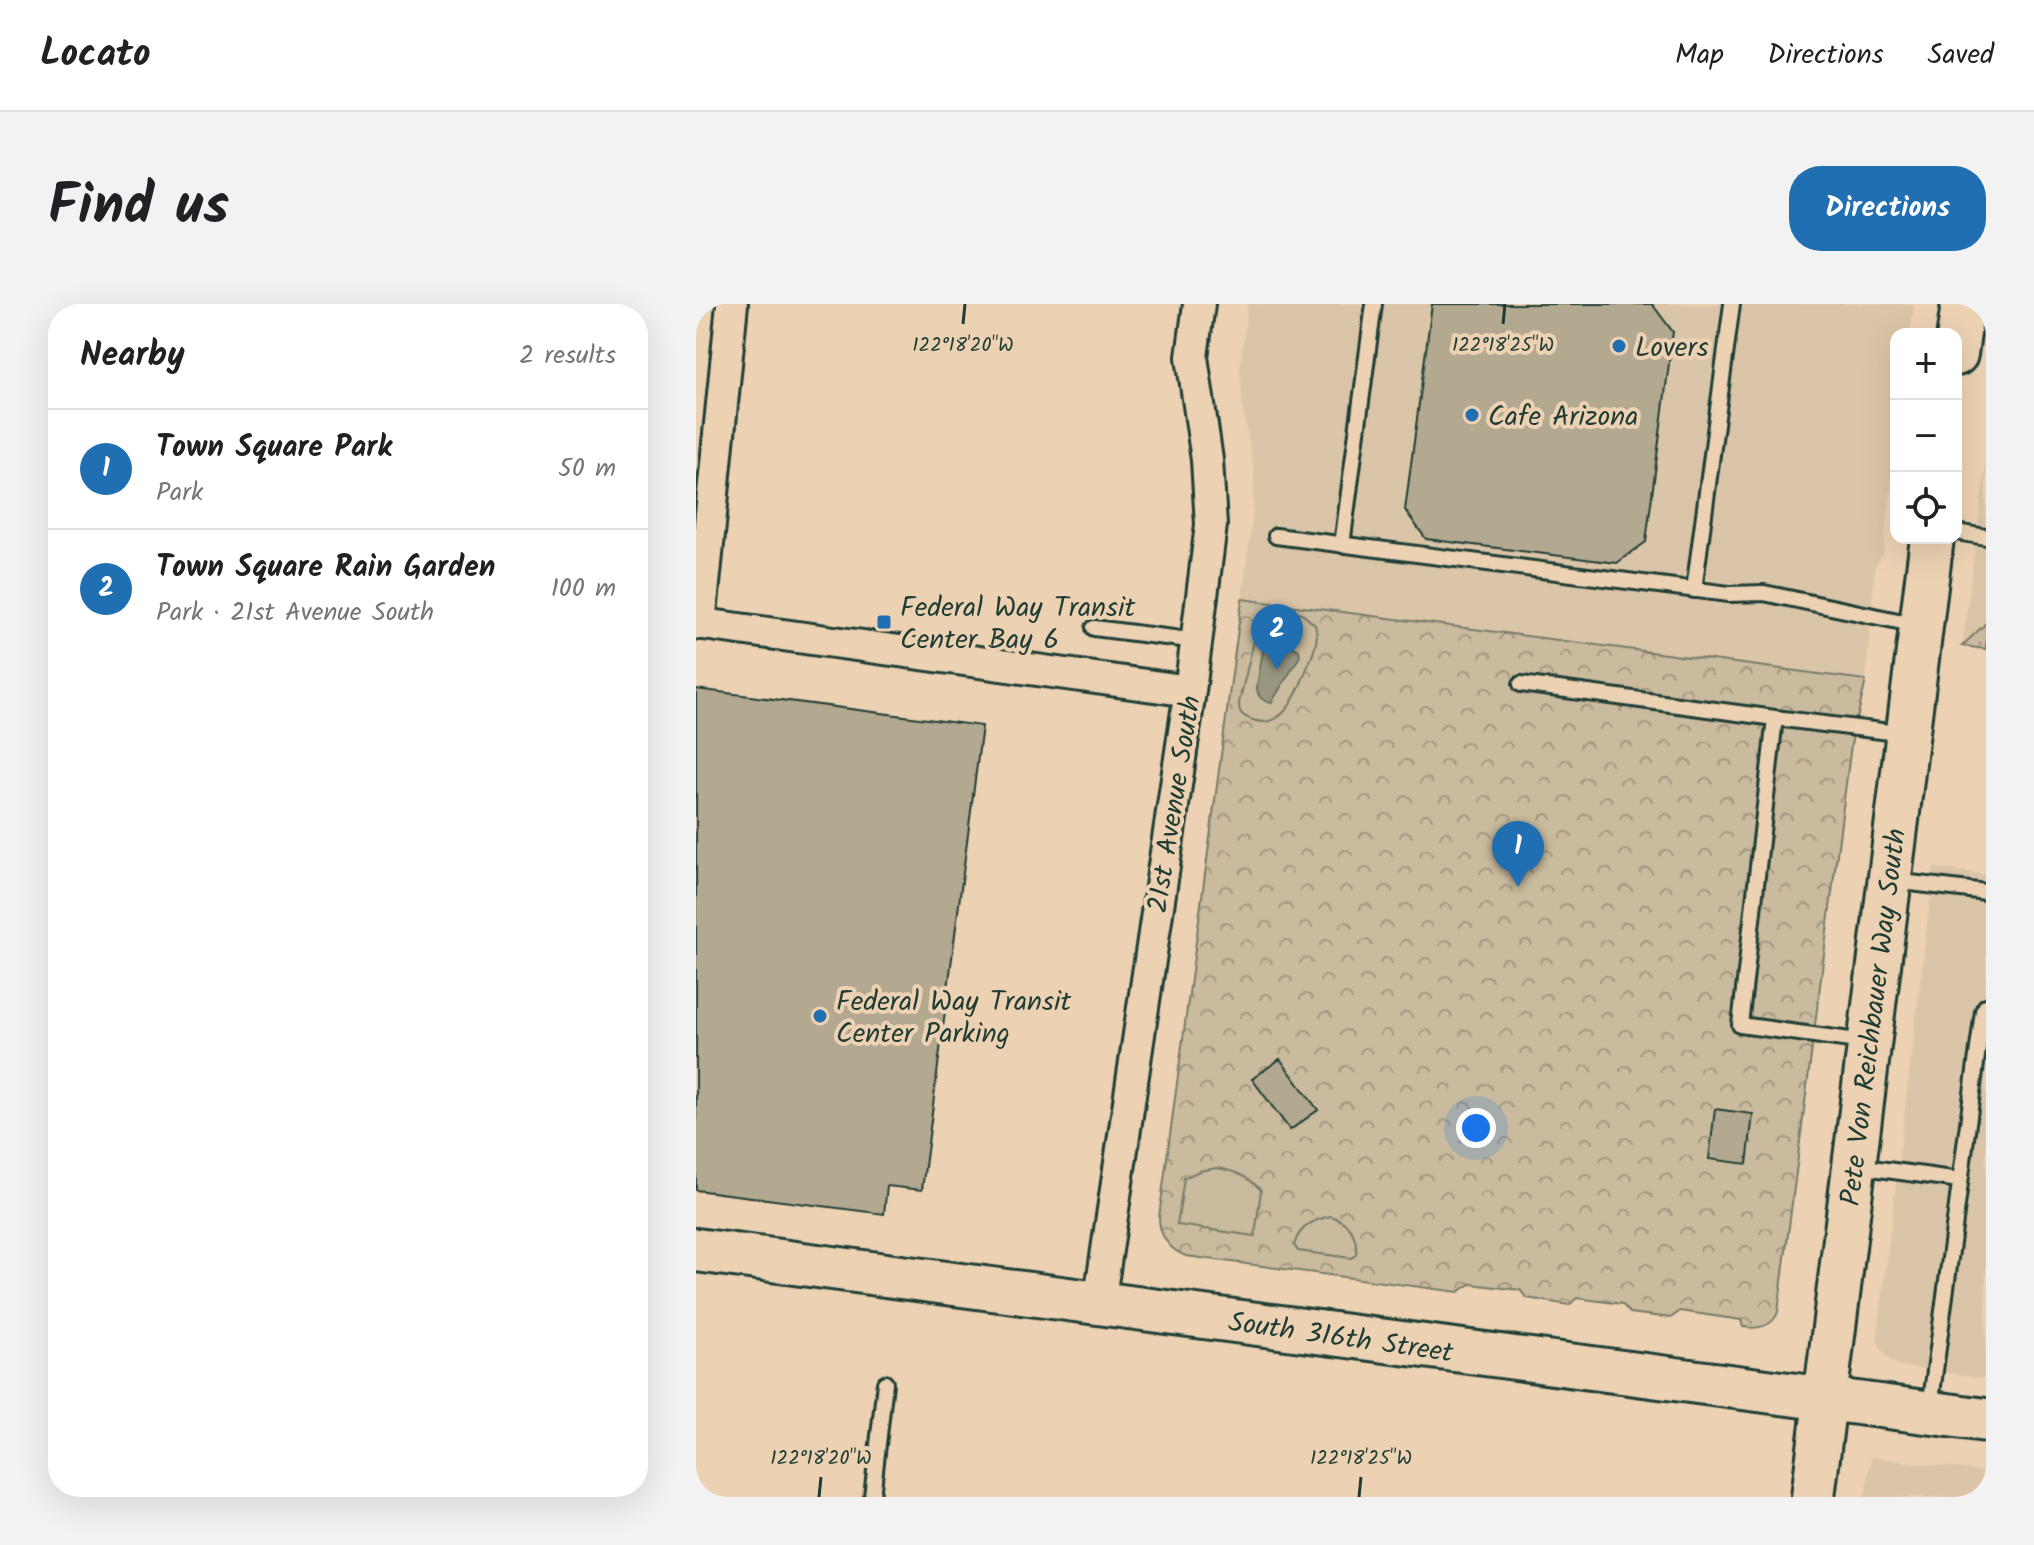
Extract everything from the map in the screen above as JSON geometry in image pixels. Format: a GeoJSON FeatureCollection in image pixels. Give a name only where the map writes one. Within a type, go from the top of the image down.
{"type":"FeatureCollection","features":[{"type":"Feature","properties":{"kind":"street"},"geometry":{"type":"LineString","coordinates":[[732,304],[698,624],[1190,691]]}},
{"type":"Feature","properties":{"kind":"street","name":"21st Avenue South"},"geometry":{"type":"LineString","coordinates":[[1099,1304],[1190,691],[1211,525],[1207,460],[1192,357],[1199,304]]}},
{"type":"Feature","properties":{"kind":"street"},"geometry":{"type":"LineString","coordinates":[[1960,328],[1963,304]]}},
{"type":"Feature","properties":{"kind":"street","name":"Pete Von Reichbauer Way South"},"geometry":{"type":"LineString","coordinates":[[1813,1497],[1931,544]]}},
{"type":"Feature","properties":{"kind":"street","name":"South 316th Street"},"geometry":{"type":"LineString","coordinates":[[696,1250],[1986,1420]]}},
{"type":"Feature","properties":{"kind":"lane"},"geometry":{"type":"LineString","coordinates":[[1342,545],[1374,304]]}},
{"type":"Feature","properties":{"kind":"lane"},"geometry":{"type":"LineString","coordinates":[[1694,590],[1732,304]]}},
{"type":"Feature","properties":{"kind":"lane"},"geometry":{"type":"LineString","coordinates":[[1962,533],[1986,537]]}},
{"type":"Feature","properties":{"kind":"lane"},"geometry":{"type":"LineString","coordinates":[[1276,536],[1694,590],[1729,594],[1764,593],[1921,626]]}},
{"type":"Feature","properties":{"kind":"lane"},"geometry":{"type":"LineString","coordinates":[[1094,628],[1197,641]]}},
{"type":"Feature","properties":{"kind":"lane"},"geometry":{"type":"LineString","coordinates":[[1521,684],[1907,734]]}},
{"type":"Feature","properties":{"kind":"lane"},"geometry":{"type":"LineString","coordinates":[[1775,718],[1740,1025],[1869,1043]]}},
{"type":"Feature","properties":{"kind":"lane"},"geometry":{"type":"LineString","coordinates":[[1889,880],[1986,892]]}},
{"type":"Feature","properties":{"kind":"lane"},"geometry":{"type":"LineString","coordinates":[[1929,1412],[1986,1006]]}},
{"type":"Feature","properties":{"kind":"lane"},"geometry":{"type":"LineString","coordinates":[[1854,1165],[1960,1180]]}},
{"type":"Feature","properties":{"kind":"lane"},"geometry":{"type":"LineString","coordinates":[[872,1497],[885,1383]]}},
{"type":"Feature","properties":{"kind":"shaded area"},"geometry":{"type":"Polygon","coordinates":[[[1248,304],[1914,304],[1911,328],[1890,328],[1890,496],[1883,554],[1875,567],[1866,680],[1242,599],[1253,511],[1254,471],[1243,411],[1240,367],[1248,304]]]}},
{"type":"Feature","properties":{"kind":"shaded area"},"geometry":{"type":"Polygon","coordinates":[[[1986,462],[1986,623],[1962,646],[1986,462]]]}},
{"type":"Feature","properties":{"kind":"shaded area"},"geometry":{"type":"Polygon","coordinates":[[[1279,633],[1289,645],[1299,650],[1300,656],[1271,703],[1260,697],[1257,686],[1265,639],[1279,633]]]}},
{"type":"Feature","properties":{"kind":"shaded area"},"geometry":{"type":"Polygon","coordinates":[[[1934,867],[1986,875],[1986,1379],[1896,1365],[1884,1354],[1877,1340],[1934,867]]]}},
{"type":"Feature","properties":{"kind":"shaded area"},"geometry":{"type":"Polygon","coordinates":[[[1871,1457],[1986,1472],[1986,1497],[1865,1497],[1871,1457]]]}},
{"type":"Feature","properties":{"kind":"green space"},"geometry":{"type":"Polygon","coordinates":[[[1242,599],[1866,680],[1851,745],[1778,1312],[1768,1324],[1743,1327],[1741,1320],[1680,1311],[1671,1318],[1630,1313],[1622,1304],[1577,1298],[1569,1305],[1527,1298],[1520,1290],[1471,1284],[1458,1292],[1186,1256],[1166,1241],[1159,1217],[1242,599]]]}},
{"type":"Feature","properties":{"kind":"green space"},"geometry":{"type":"Polygon","coordinates":[[[1283,607],[1301,613],[1315,625],[1316,642],[1294,699],[1280,716],[1260,722],[1242,714],[1239,703],[1259,620],[1267,611],[1283,607]]]}},
{"type":"Feature","properties":{"kind":"green space"},"geometry":{"type":"Polygon","coordinates":[[[1986,623],[1986,649],[1962,646],[1986,623]]]}},
{"type":"Feature","properties":{"kind":"green space"},"geometry":{"type":"Polygon","coordinates":[[[1217,1168],[1240,1175],[1261,1190],[1255,1236],[1177,1225],[1184,1178],[1217,1168]]]}},
{"type":"Feature","properties":{"kind":"green space"},"geometry":{"type":"Polygon","coordinates":[[[1331,1216],[1351,1230],[1356,1255],[1351,1258],[1298,1251],[1294,1245],[1304,1229],[1313,1222],[1331,1216]]]}},
{"type":"Feature","properties":{"kind":"building"},"geometry":{"type":"Polygon","coordinates":[[[1432,304],[1652,304],[1673,332],[1646,542],[1617,563],[1426,539],[1405,510],[1432,304]]]}},
{"type":"Feature","properties":{"kind":"building","name":"Federal Way Transit Center Parking"},"geometry":{"type":"Polygon","coordinates":[[[696,689],[982,726],[922,1190],[887,1186],[884,1214],[696,1190],[696,689]]]}},
{"type":"Feature","properties":{"kind":"building"},"geometry":{"type":"Polygon","coordinates":[[[1280,1059],[1318,1110],[1290,1130],[1252,1079],[1280,1059]]]}},
{"type":"Feature","properties":{"kind":"building"},"geometry":{"type":"Polygon","coordinates":[[[1715,1109],[1753,1114],[1747,1164],[1709,1159],[1715,1109]]]}},
{"type":"Feature","properties":{"kind":"place","name":"Lovers"},"geometry":{"type":"Point","coordinates":[1619,346]}},
{"type":"Feature","properties":{"kind":"place","name":"Cafe Arizona"},"geometry":{"type":"Point","coordinates":[1472,415]}},
{"type":"Feature","properties":{"kind":"place","name":"Federal Way Transit Center Bay 6"},"geometry":{"type":"Point","coordinates":[884,622]}},
{"type":"Feature","properties":{"kind":"place","name":"Town Square Rain Garden"},"geometry":{"type":"Point","coordinates":[1277,670]}},
{"type":"Feature","properties":{"kind":"place","name":"Town Square Park"},"geometry":{"type":"Point","coordinates":[1518,887]}},
{"type":"Feature","properties":{"kind":"place","name":"Federal Way Transit Center Parking"},"geometry":{"type":"Point","coordinates":[820,1016]}}]}
